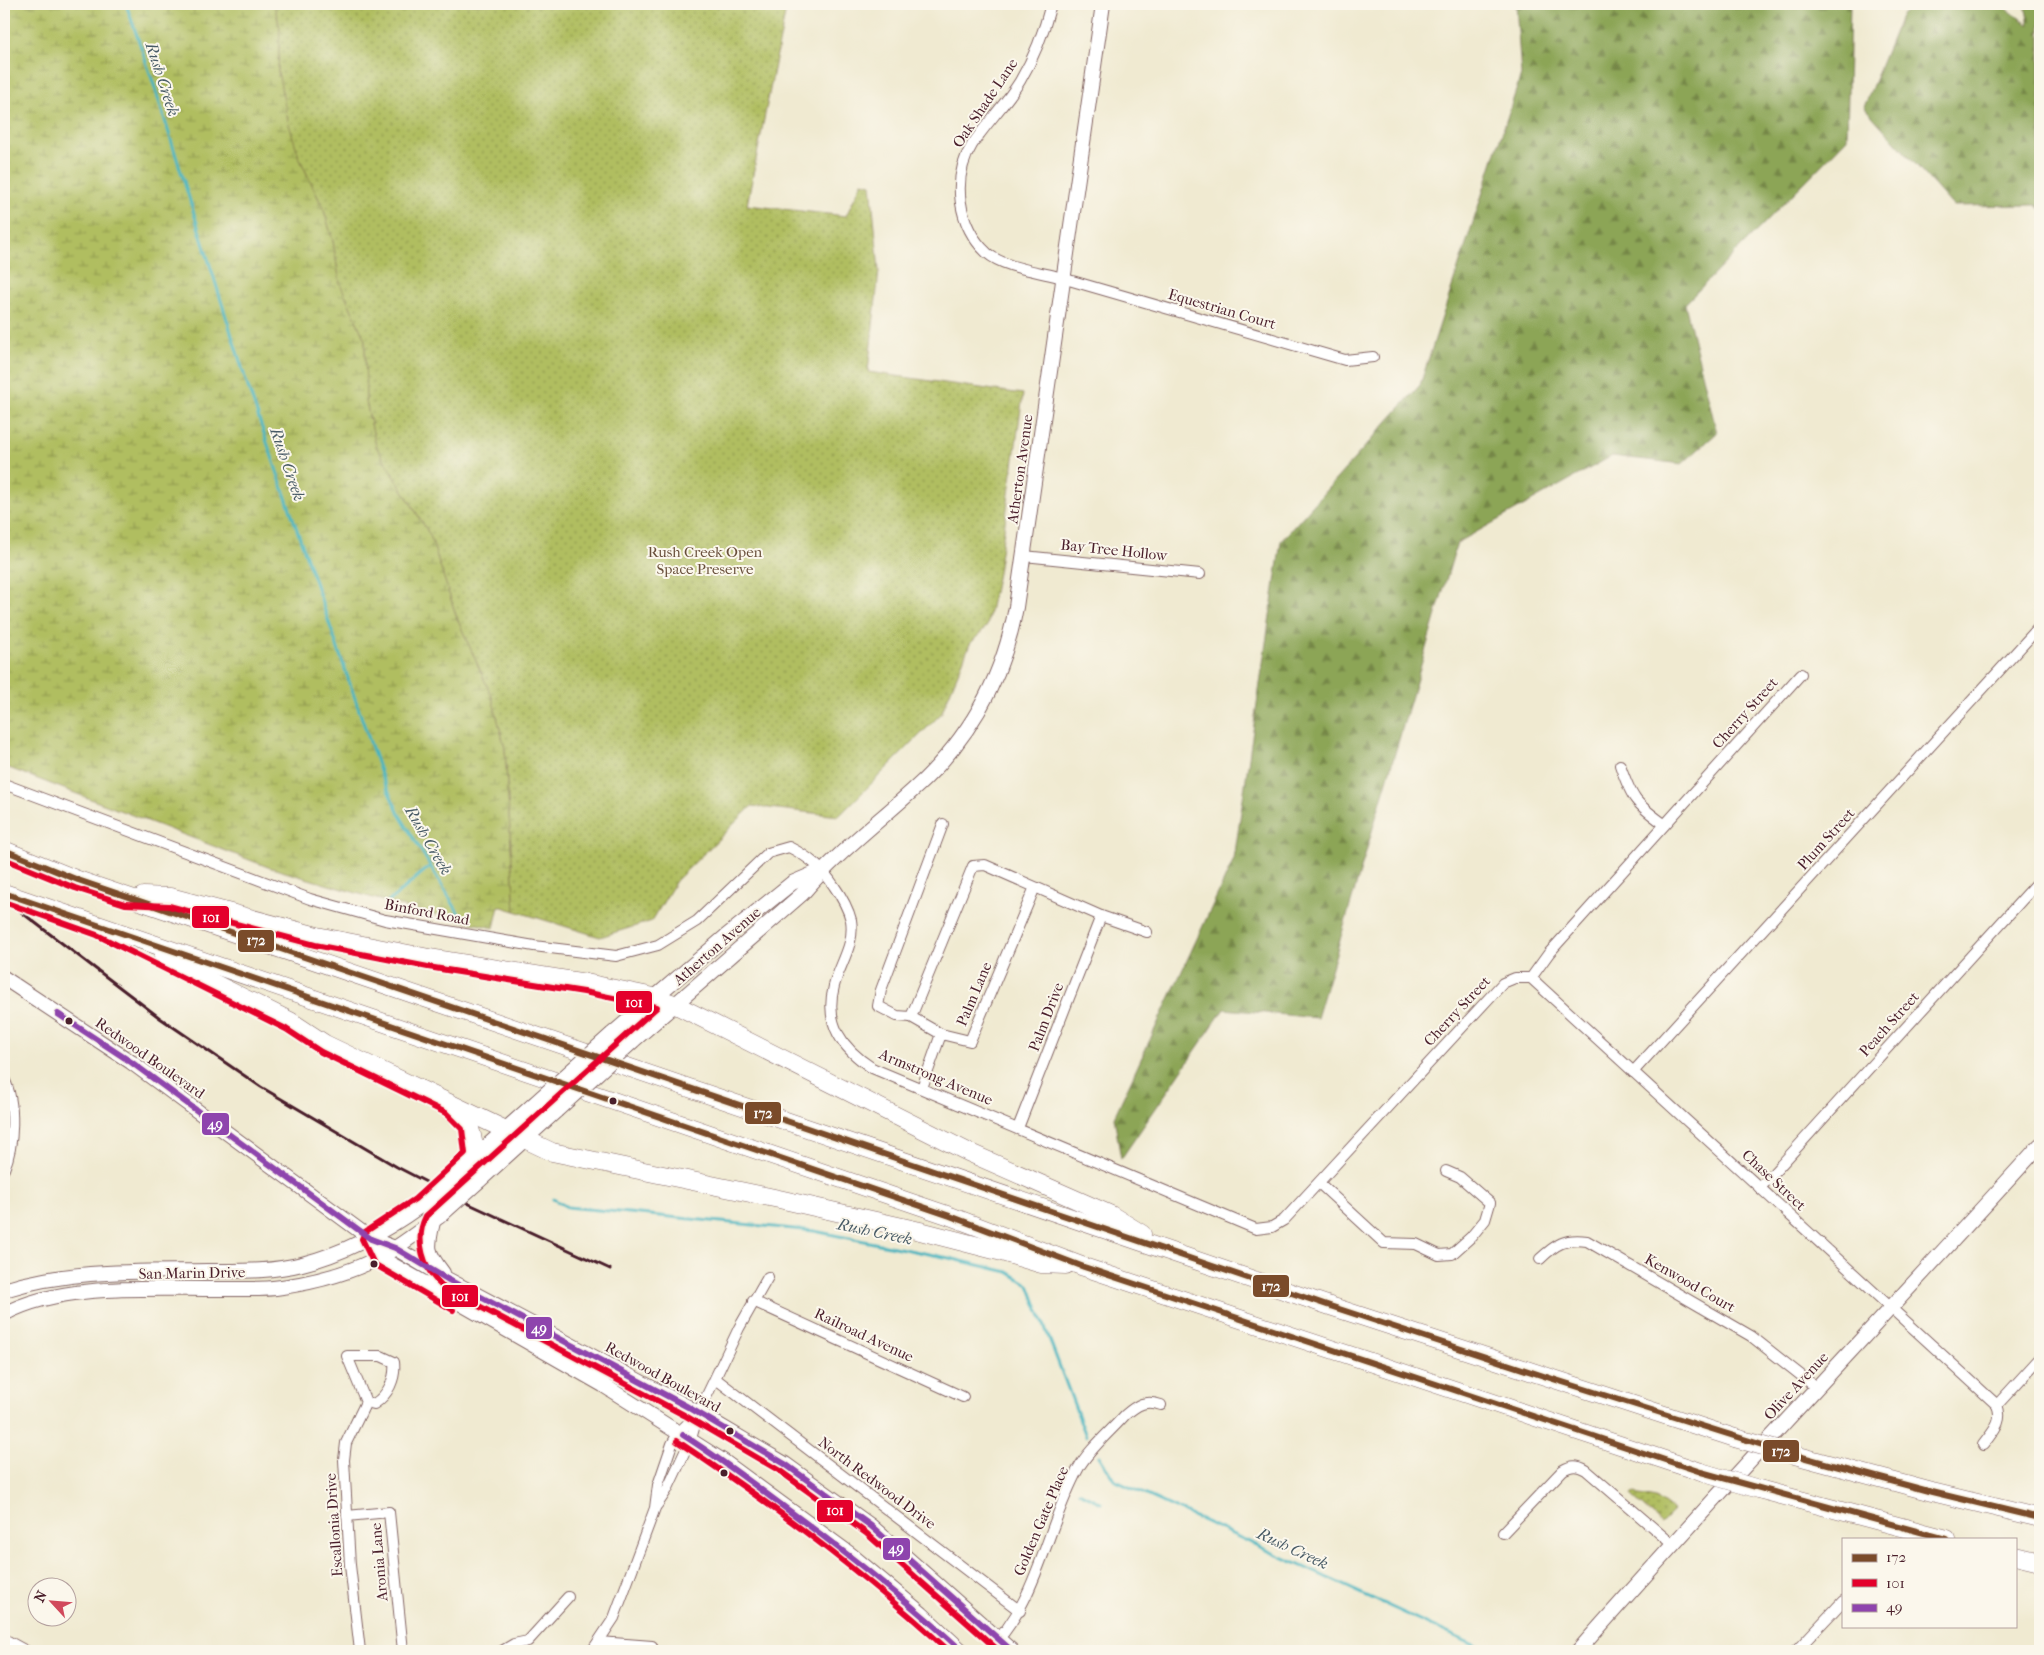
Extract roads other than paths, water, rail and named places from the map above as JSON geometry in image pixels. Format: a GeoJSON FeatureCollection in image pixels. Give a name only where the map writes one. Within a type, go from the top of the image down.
{"type":"FeatureCollection","features":[{"type":"Feature","properties":{"kind":"highway"},"geometry":{"type":"LineString","coordinates":[[4,850],[78,880],[1330,1306],[1735,1438],[1932,1492],[2040,1518]]}},
{"type":"Feature","properties":{"kind":"highway"},"geometry":{"type":"LineString","coordinates":[[4,893],[950,1216],[1084,1267],[1701,1472],[1943,1538]]}},
{"type":"Feature","properties":{"kind":"highway"},"geometry":{"type":"LineString","coordinates":[[126,896],[170,897],[316,936],[429,958],[586,983],[654,997],[674,1004],[968,1152],[1111,1215],[1175,1253]]}},
{"type":"Feature","properties":{"kind":"highway"},"geometry":{"type":"LineString","coordinates":[[100,927],[290,1021],[325,1044],[451,1106],[552,1152],[780,1199],[910,1229],[1041,1264],[1084,1267]]}},
{"type":"Feature","properties":{"kind":"highway"},"geometry":{"type":"LineString","coordinates":[[451,1106],[470,1125],[474,1143],[474,1157]]}},
{"type":"Feature","properties":{"kind":"highway"},"geometry":{"type":"LineString","coordinates":[[2016,1556],[2039,1562]]}},
{"type":"Feature","properties":{"kind":"main road","name":"Atherton Avenue"},"geometry":{"type":"LineString","coordinates":[[379,1258],[436,1219],[674,1004],[802,894],[823,869],[924,780],[950,752],[971,724],[989,695],[1001,667],[1013,624],[1103,4]]}},
{"type":"Feature","properties":{"kind":"main road","name":"Atherton Avenue"},"geometry":{"type":"LineString","coordinates":[[371,1239],[420,1206],[654,997],[792,883],[823,869]]}},
{"type":"Feature","properties":{"kind":"main road","name":"Redwood Boulevard"},"geometry":{"type":"LineString","coordinates":[[4,978],[131,1062],[371,1239],[395,1248],[447,1279],[698,1414],[785,1464],[871,1526],[1012,1651]]}},
{"type":"Feature","properties":{"kind":"main road","name":"Olive Avenue"},"geometry":{"type":"LineString","coordinates":[[1578,1651],[1672,1544],[1892,1308],[2040,1144]]}},
{"type":"Feature","properties":{"kind":"main road"},"geometry":{"type":"LineString","coordinates":[[436,1219],[428,1246],[432,1259],[447,1279]]}},
{"type":"Feature","properties":{"kind":"main road"},"geometry":{"type":"LineString","coordinates":[[371,1239],[379,1258],[603,1385],[723,1461],[850,1554],[922,1614],[962,1651]]}},
{"type":"Feature","properties":{"kind":"main road","name":"San Marin Drive"},"geometry":{"type":"LineString","coordinates":[[4,1290],[55,1277],[89,1274],[278,1269],[327,1257],[371,1239]]}},
{"type":"Feature","properties":{"kind":"main road","name":"San Marin Drive"},"geometry":{"type":"LineString","coordinates":[[4,1314],[19,1305],[67,1294],[96,1291],[280,1288],[338,1274],[379,1258]]}},
{"type":"Feature","properties":{"kind":"street","name":"Oak Shade Lane"},"geometry":{"type":"LineString","coordinates":[[1051,4],[1038,48],[1019,83],[971,146],[960,177],[960,199],[968,229],[988,253],[1010,265],[1063,278]]}},
{"type":"Feature","properties":{"kind":"street","name":"Equestrian Court"},"geometry":{"type":"LineString","coordinates":[[1063,278],[1345,360],[1373,357]]}},
{"type":"Feature","properties":{"kind":"street","name":"Bay Tree Hollow"},"geometry":{"type":"LineString","coordinates":[[1024,556],[1200,574]]}},
{"type":"Feature","properties":{"kind":"street","name":"Plum Street"},"geometry":{"type":"LineString","coordinates":[[1633,1072],[2040,626]]}},
{"type":"Feature","properties":{"kind":"street","name":"Cherry Street"},"geometry":{"type":"LineString","coordinates":[[1112,1169],[1256,1229],[1272,1227],[1284,1220],[1504,983],[1515,978],[1530,978],[1548,953],[1801,674]]}},
{"type":"Feature","properties":{"kind":"street"},"geometry":{"type":"LineString","coordinates":[[1620,765],[1629,792],[1640,807],[1664,824]]}},
{"type":"Feature","properties":{"kind":"street","name":"Binford Road"},"geometry":{"type":"LineString","coordinates":[[4,784],[310,899],[385,920],[515,943],[616,956],[658,945],[696,921],[768,853],[789,847],[803,854],[823,869]]}},
{"type":"Feature","properties":{"kind":"street","name":"Palm Lane"},"geometry":{"type":"LineString","coordinates":[[943,824],[881,990],[878,1006],[897,1016],[911,1016],[941,1034],[970,1041],[1035,887]]}},
{"type":"Feature","properties":{"kind":"street"},"geometry":{"type":"LineString","coordinates":[[911,1016],[973,866],[985,865],[1101,916],[1147,932]]}},
{"type":"Feature","properties":{"kind":"street","name":"Armstrong Avenue"},"geometry":{"type":"LineString","coordinates":[[823,869],[843,899],[850,919],[851,932],[848,952],[834,986],[831,1009],[834,1027],[842,1042],[854,1056],[872,1068],[1112,1169]]}},
{"type":"Feature","properties":{"kind":"street","name":"Peach Street"},"geometry":{"type":"LineString","coordinates":[[1760,1188],[2040,880]]}},
{"type":"Feature","properties":{"kind":"street","name":"Palm Drive"},"geometry":{"type":"LineString","coordinates":[[1018,1128],[1101,916]]}},
{"type":"Feature","properties":{"kind":"street","name":"Chase Street"},"geometry":{"type":"LineString","coordinates":[[1530,978],[1997,1405]]}},
{"type":"Feature","properties":{"kind":"street"},"geometry":{"type":"LineString","coordinates":[[922,1088],[941,1034]]}},
{"type":"Feature","properties":{"kind":"street"},"geometry":{"type":"LineString","coordinates":[[4,1080],[13,1118],[9,1158],[4,1169]]}},
{"type":"Feature","properties":{"kind":"street"},"geometry":{"type":"LineString","coordinates":[[1319,1183],[1384,1244],[1416,1244],[1440,1255],[1452,1254],[1471,1237],[1485,1220],[1490,1203],[1460,1177],[1446,1171]]}},
{"type":"Feature","properties":{"kind":"street","name":"Kenwood Court"},"geometry":{"type":"LineString","coordinates":[[1540,1259],[1556,1245],[1574,1239],[1587,1241],[1751,1336],[1817,1388]]}},
{"type":"Feature","properties":{"kind":"street"},"geometry":{"type":"LineString","coordinates":[[655,1508],[667,1490],[691,1440],[698,1414],[753,1301],[768,1277]]}},
{"type":"Feature","properties":{"kind":"street","name":"Railroad Avenue"},"geometry":{"type":"LineString","coordinates":[[753,1301],[963,1397]]}},
{"type":"Feature","properties":{"kind":"street"},"geometry":{"type":"LineString","coordinates":[[347,1356],[381,1356],[394,1362],[396,1374],[383,1398],[374,1404],[366,1402],[362,1392],[347,1356]]}},
{"type":"Feature","properties":{"kind":"street"},"geometry":{"type":"LineString","coordinates":[[1983,1445],[1999,1423],[2001,1414],[1997,1405],[2040,1358]]}},
{"type":"Feature","properties":{"kind":"street","name":"North Redwood Drive"},"geometry":{"type":"LineString","coordinates":[[716,1379],[1020,1611]]}},
{"type":"Feature","properties":{"kind":"street","name":"Escallonia Drive"},"geometry":{"type":"LineString","coordinates":[[360,1651],[350,1565],[344,1460],[346,1443],[366,1402]]}},
{"type":"Feature","properties":{"kind":"street","name":"Golden Gate Place"},"geometry":{"type":"LineString","coordinates":[[987,1651],[1000,1639],[1020,1611],[1079,1468],[1135,1407],[1148,1402],[1161,1406]]}},
{"type":"Feature","properties":{"kind":"street"},"geometry":{"type":"LineString","coordinates":[[592,1651],[600,1642],[614,1618],[655,1508],[658,1485],[672,1444],[679,1432],[698,1414]]}},
{"type":"Feature","properties":{"kind":"street"},"geometry":{"type":"LineString","coordinates":[[1503,1533],[1562,1470],[1577,1465],[1586,1470],[1672,1544]]}},
{"type":"Feature","properties":{"kind":"street","name":"Aronia Lane"},"geometry":{"type":"LineString","coordinates":[[347,1516],[390,1512],[403,1651]]}},
{"type":"Feature","properties":{"kind":"street"},"geometry":{"type":"LineString","coordinates":[[502,1651],[514,1644],[528,1641],[568,1597]]}},
{"type":"Feature","properties":{"kind":"street"},"geometry":{"type":"LineString","coordinates":[[1796,1651],[1842,1602]]}},
{"type":"Feature","properties":{"kind":"street"},"geometry":{"type":"LineString","coordinates":[[4,1639],[26,1651]]}},
{"type":"Feature","properties":{"kind":"street"},"geometry":{"type":"LineString","coordinates":[[600,1642],[652,1646]]}},
{"type":"Feature","properties":{"kind":"waterway","name":"Rush Creek"},"geometry":{"type":"LineString","coordinates":[[126,4],[153,82],[248,387],[382,777],[399,814],[461,917]]}},
{"type":"Feature","properties":{"kind":"waterway"},"geometry":{"type":"LineString","coordinates":[[386,904],[430,866]]}},
{"type":"Feature","properties":{"kind":"waterway","name":"Rush Creek"},"geometry":{"type":"LineString","coordinates":[[553,1199],[567,1207],[814,1231],[1008,1272],[1029,1285],[1086,1436]]}},
{"type":"Feature","properties":{"kind":"waterway","name":"Rush Creek"},"geometry":{"type":"LineString","coordinates":[[1099,1456],[1114,1480],[1487,1651]]}},
{"type":"Feature","properties":{"kind":"waterway"},"geometry":{"type":"LineString","coordinates":[[1079,1492],[1101,1503]]}},
{"type":"Feature","properties":{"kind":"railway"},"geometry":{"type":"LineString","coordinates":[[4,899],[160,1018],[261,1087],[397,1167],[465,1202],[610,1269]]}},
{"type":"Feature","properties":{"kind":"park label","name":"Rush Creek Open Space Preserve"},"geometry":{"type":"Point","coordinates":[705,560]}}]}
